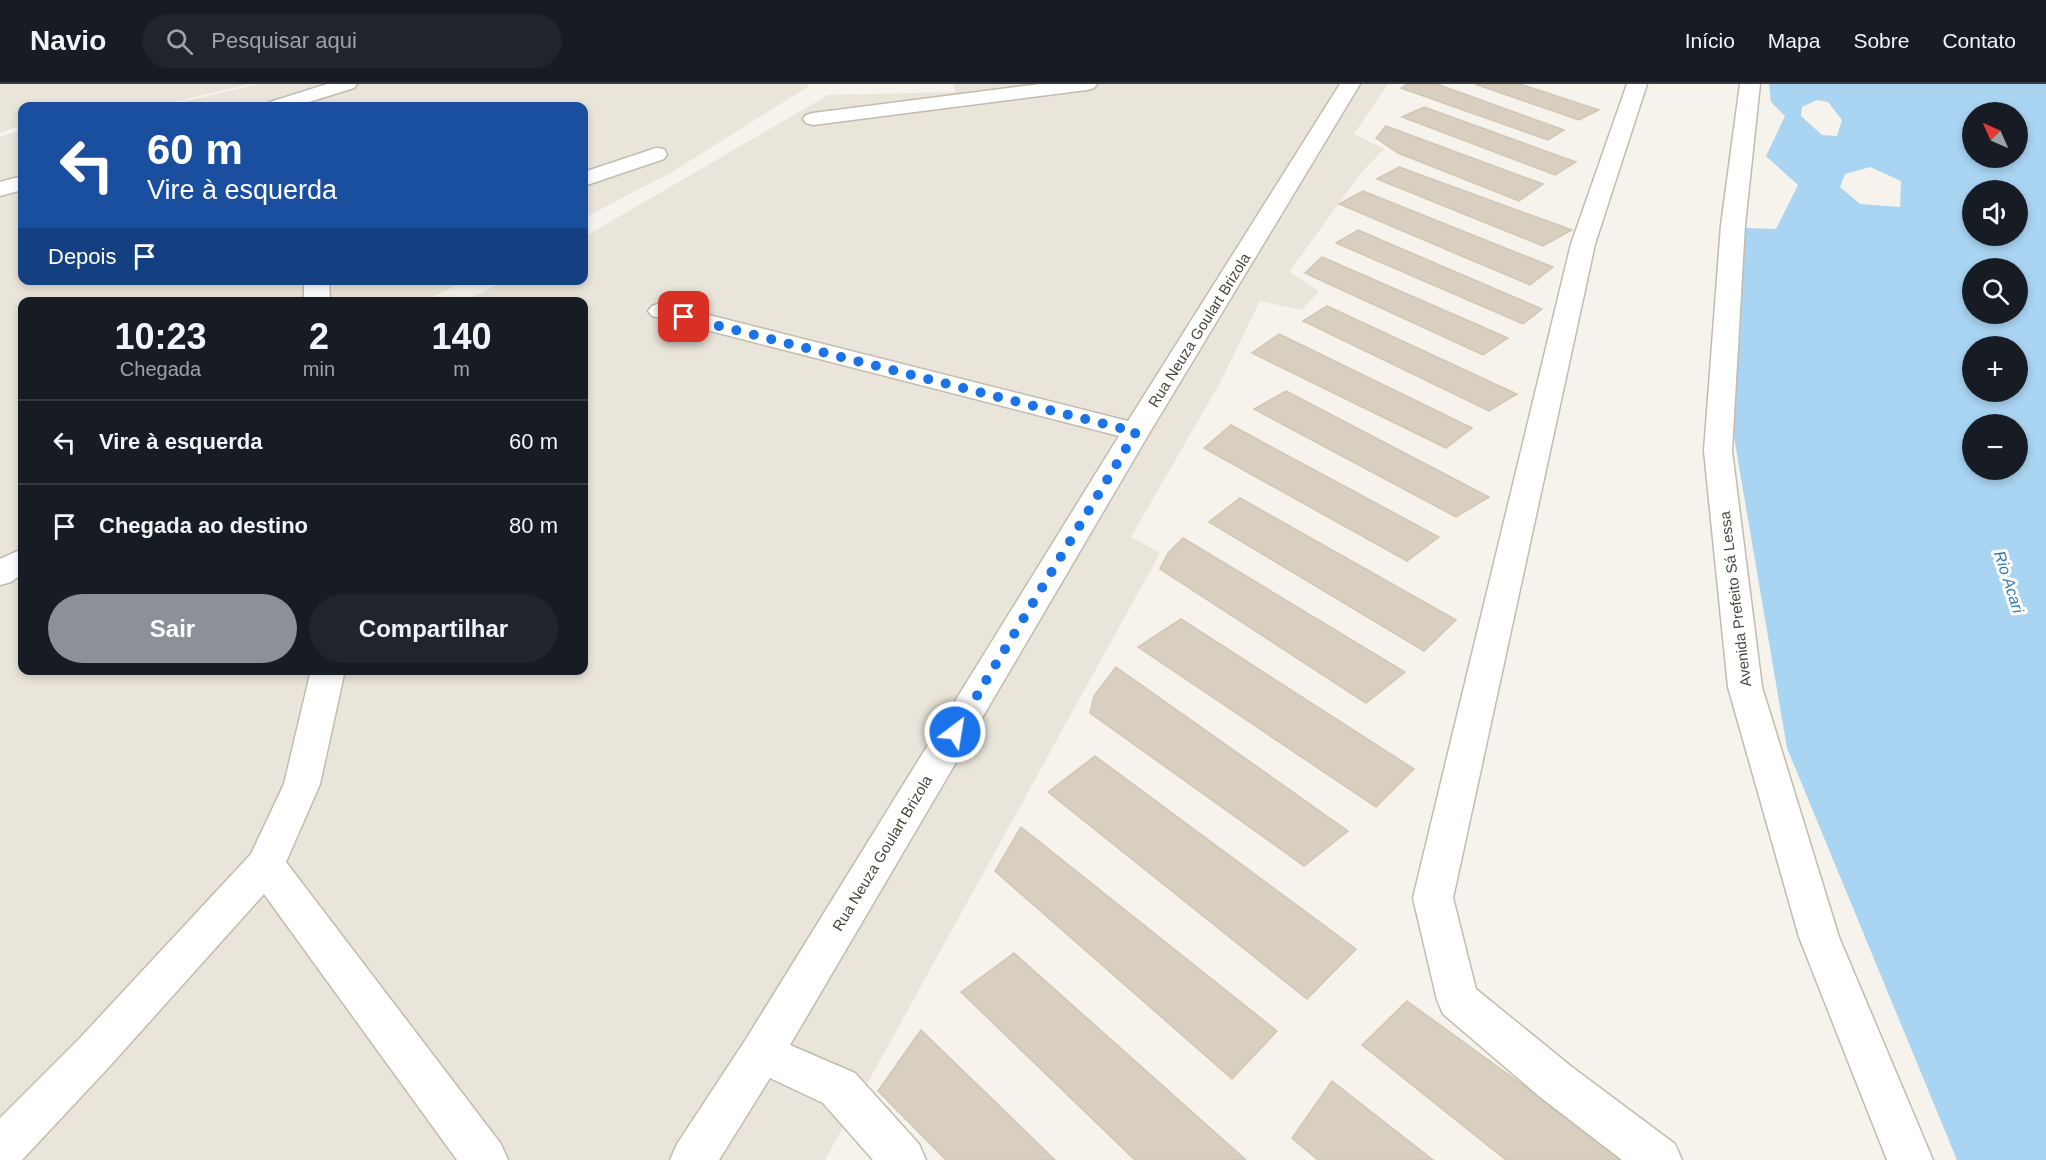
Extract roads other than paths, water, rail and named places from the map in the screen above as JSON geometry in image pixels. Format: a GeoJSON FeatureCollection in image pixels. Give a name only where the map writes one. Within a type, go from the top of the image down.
{"type":"FeatureCollection","features":[{"type":"Feature","properties":{"kind":"street"},"geometry":{"type":"LineString","coordinates":[[290,102],[347,84]]}},
{"type":"Feature","properties":{"kind":"street"},"geometry":{"type":"LineString","coordinates":[[813,119],[1088,84]]}},
{"type":"Feature","properties":{"kind":"street","name":"Rua Neuza Goulart Brizola"},"geometry":{"type":"LineString","coordinates":[[693,1160],[761,1053],[1136,432],[1350,84]]}},
{"type":"Feature","properties":{"kind":"street"},"geometry":{"type":"LineString","coordinates":[[1637,84],[1583,244],[1433,898],[1458,1000],[1556,1082],[1659,1160]]}},
{"type":"Feature","properties":{"kind":"street","name":"Avenida Prefeito Sá Lessa"},"geometry":{"type":"LineString","coordinates":[[1750,84],[1733,225],[1718,451],[1744,687],[1819,937],[1910,1160]]}},
{"type":"Feature","properties":{"kind":"street"},"geometry":{"type":"LineString","coordinates":[[588,178],[656,154]]}},
{"type":"Feature","properties":{"kind":"street"},"geometry":{"type":"LineString","coordinates":[[0,189],[18,184]]}},
{"type":"Feature","properties":{"kind":"street"},"geometry":{"type":"LineString","coordinates":[[661,311],[1136,432]]}},
{"type":"Feature","properties":{"kind":"street"},"geometry":{"type":"LineString","coordinates":[[0,574],[18,563]]}},
{"type":"Feature","properties":{"kind":"street"},"geometry":{"type":"LineString","coordinates":[[0,1150],[94,1053],[264,865],[302,784],[327,675]]}},
{"type":"Feature","properties":{"kind":"street"},"geometry":{"type":"LineString","coordinates":[[264,865],[485,1160]]}},
{"type":"Feature","properties":{"kind":"street"},"geometry":{"type":"LineString","coordinates":[[761,1053],[839,1088],[903,1160]]}},
{"type":"Feature","properties":{"kind":"water","name":"Rio Acari"},"geometry":{"type":"Polygon","coordinates":[[[1769,84],[2046,84],[2046,1160],[1957,1160],[1787,748],[1727,396],[1744,228],[1776,229],[1798,185],[1766,156],[1785,116],[1771,102],[1769,84]],[[1817,100],[1802,107],[1801,116],[1822,135],[1837,136],[1842,120],[1828,102],[1817,100]],[[1870,167],[1845,174],[1840,187],[1860,204],[1900,207],[1901,181],[1870,167]]]}}]}
